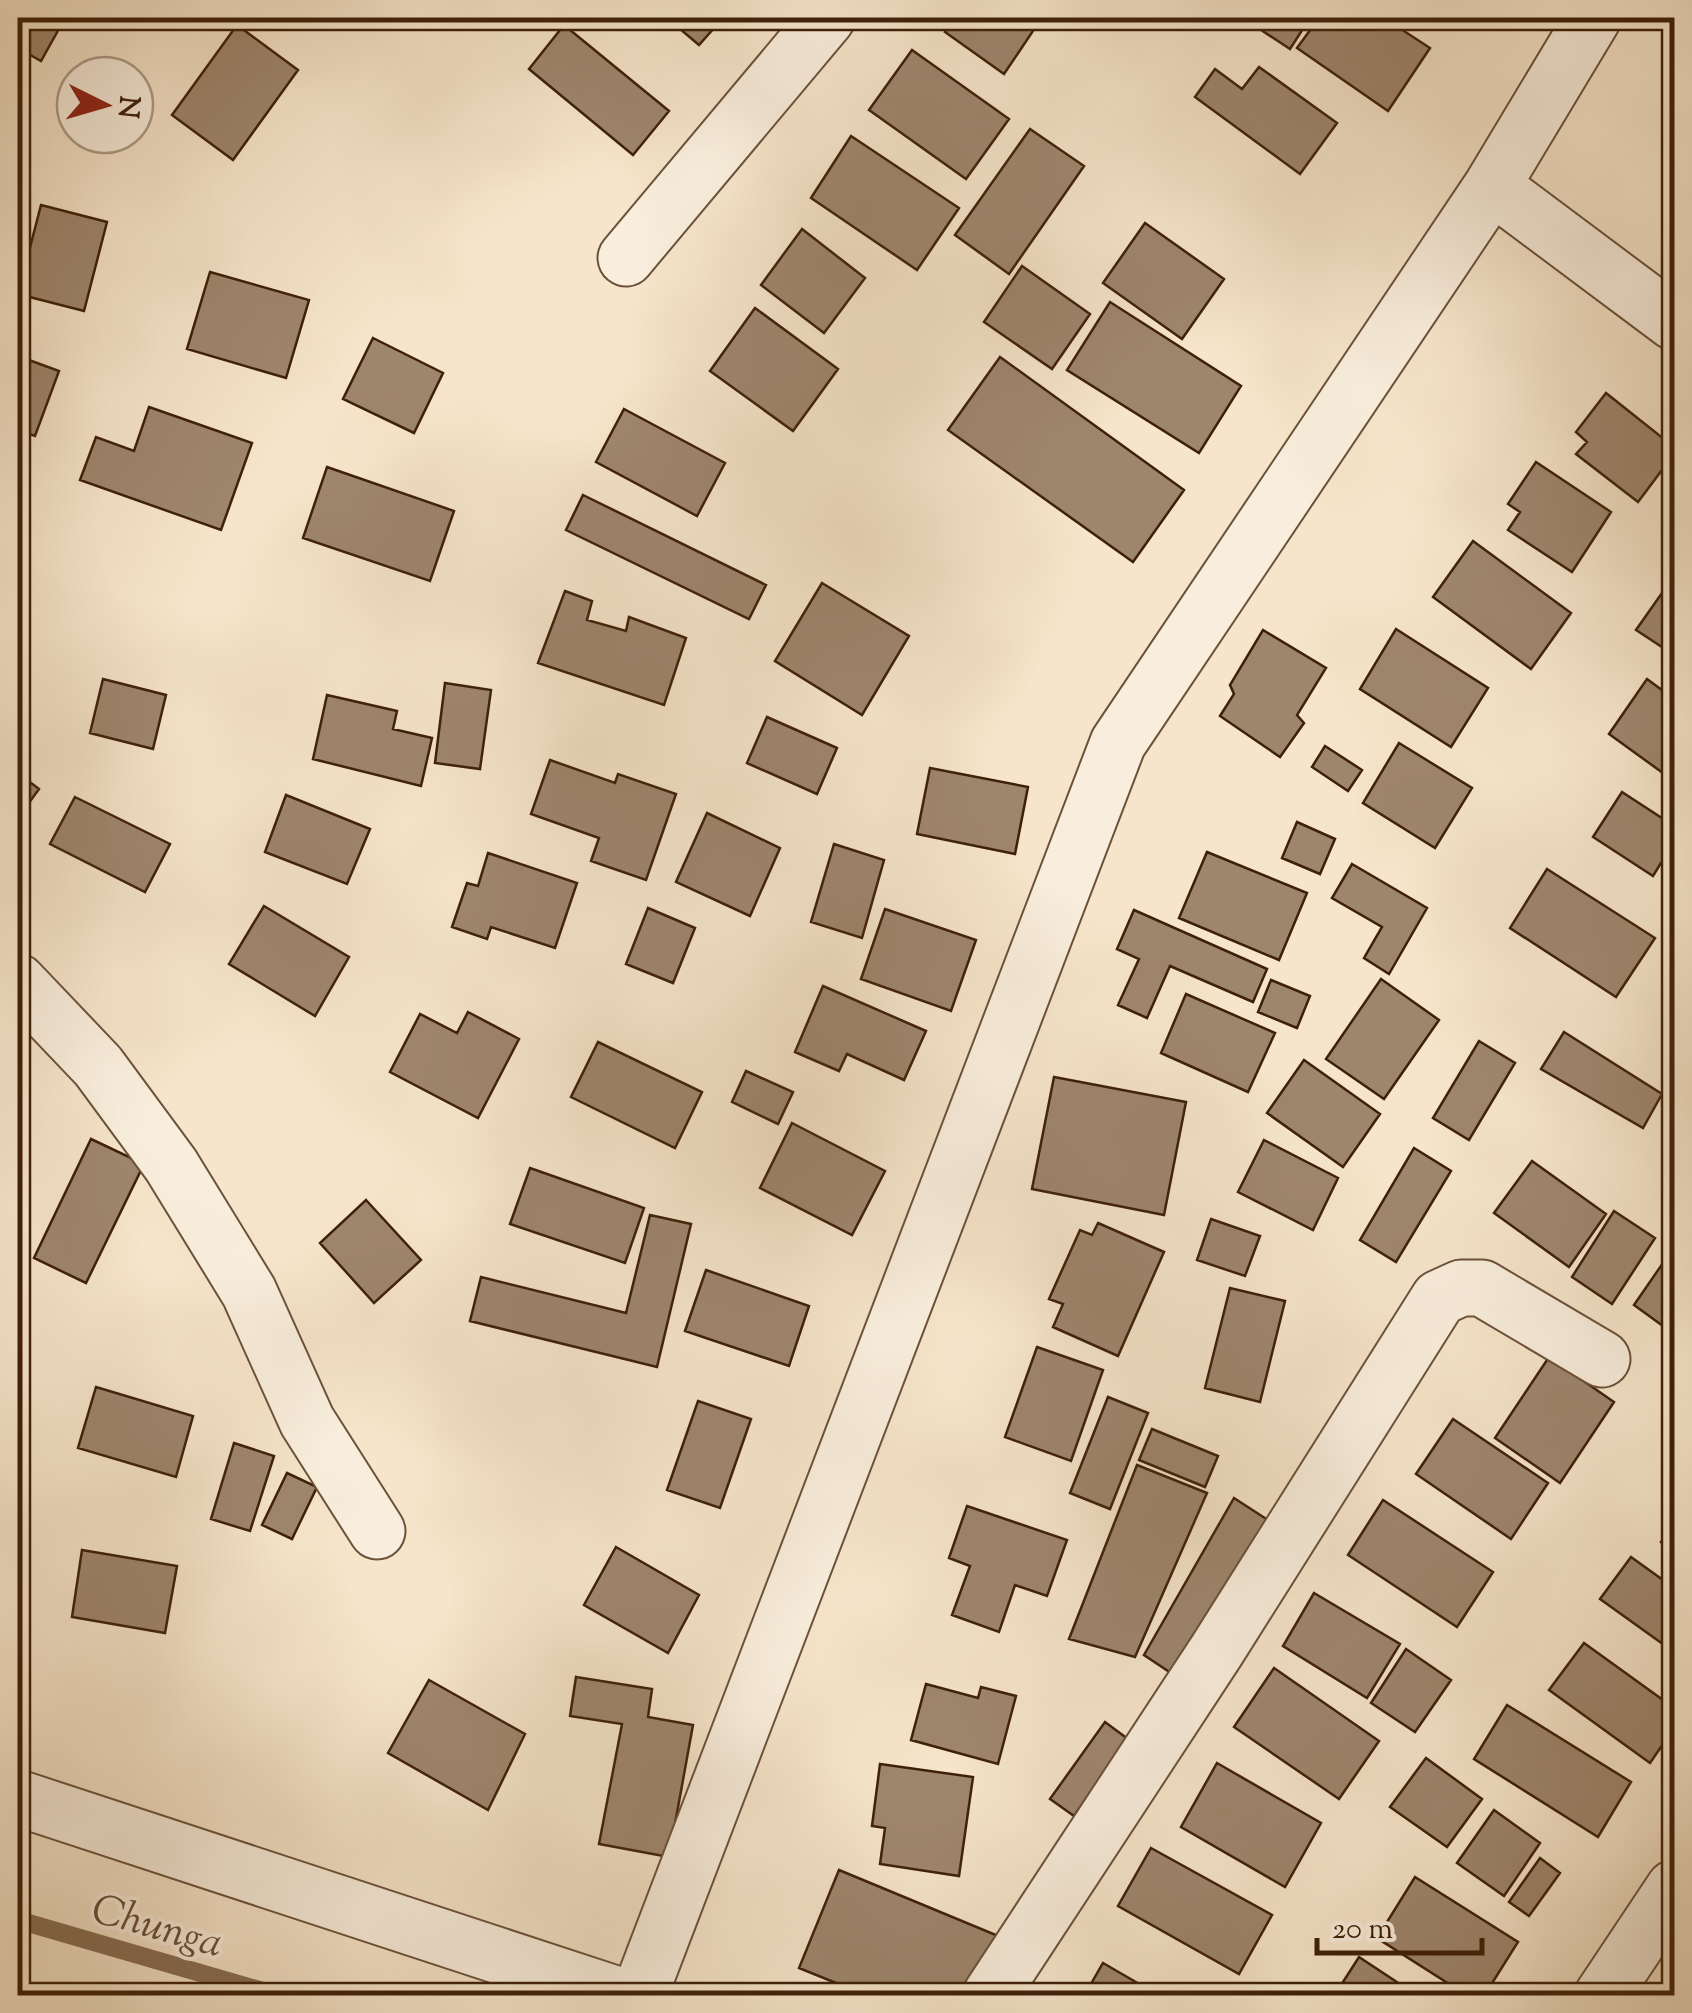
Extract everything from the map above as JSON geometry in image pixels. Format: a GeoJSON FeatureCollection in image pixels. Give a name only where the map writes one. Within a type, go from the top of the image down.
{"type":"FeatureCollection","features":[{"type":"Feature","properties":{"kind":"street"},"geometry":{"type":"LineString","coordinates":[[626,258],[827,18]]}},
{"type":"Feature","properties":{"kind":"street"},"geometry":{"type":"LineString","coordinates":[[639,1996],[1118,743],[1492,186],[1593,18]]}},
{"type":"Feature","properties":{"kind":"street"},"geometry":{"type":"LineString","coordinates":[[1492,186],[1674,322]]}},
{"type":"Feature","properties":{"kind":"street"},"geometry":{"type":"LineString","coordinates":[[18,982],[98,1066],[171,1165],[249,1292],[307,1421],[378,1531]]}},
{"type":"Feature","properties":{"kind":"street"},"geometry":{"type":"LineString","coordinates":[[990,1996],[1217,1650],[1439,1298],[1461,1288],[1482,1288],[1602,1358]]}},
{"type":"Feature","properties":{"kind":"street"},"geometry":{"type":"LineString","coordinates":[[18,1798],[622,1996]]}},
{"type":"Feature","properties":{"kind":"street"},"geometry":{"type":"LineString","coordinates":[[1602,1996],[1674,1888]]}},
{"type":"Feature","properties":{"kind":"building"},"geometry":{"type":"Polygon","coordinates":[[[18,18],[65,18],[41,61],[18,48],[18,18]]]}},
{"type":"Feature","properties":{"kind":"building"},"geometry":{"type":"Polygon","coordinates":[[[667,18],[723,18],[699,45],[667,18]]]}},
{"type":"Feature","properties":{"kind":"building"},"geometry":{"type":"Polygon","coordinates":[[[955,18],[1032,18],[1039,22],[1004,74],[945,32],[955,18]]]}},
{"type":"Feature","properties":{"kind":"building"},"geometry":{"type":"Polygon","coordinates":[[[1261,18],[1310,18],[1290,49],[1255,26],[1261,18]]]}},
{"type":"Feature","properties":{"kind":"building"},"geometry":{"type":"Polygon","coordinates":[[[1319,18],[1384,18],[1430,48],[1388,111],[1297,48],[1319,18]]]}},
{"type":"Feature","properties":{"kind":"building"},"geometry":{"type":"Polygon","coordinates":[[[237,25],[298,70],[233,160],[172,115],[237,25]]]}},
{"type":"Feature","properties":{"kind":"building"},"geometry":{"type":"Polygon","coordinates":[[[564,25],[669,111],[633,155],[529,69],[564,25]]]}},
{"type":"Feature","properties":{"kind":"building"},"geometry":{"type":"Polygon","coordinates":[[[912,50],[1009,119],[966,179],[869,110],[912,50]]]}},
{"type":"Feature","properties":{"kind":"building"},"geometry":{"type":"Polygon","coordinates":[[[1259,67],[1337,123],[1300,174],[1195,97],[1215,69],[1242,89],[1259,67]]]}},
{"type":"Feature","properties":{"kind":"building"},"geometry":{"type":"Polygon","coordinates":[[[1030,129],[1084,166],[1009,274],[955,235],[1030,129]]]}},
{"type":"Feature","properties":{"kind":"building"},"geometry":{"type":"Polygon","coordinates":[[[851,136],[959,208],[917,270],[811,198],[851,136]]]}},
{"type":"Feature","properties":{"kind":"building"},"geometry":{"type":"Polygon","coordinates":[[[41,205],[107,222],[84,311],[18,294],[41,205]]]}},
{"type":"Feature","properties":{"kind":"building"},"geometry":{"type":"Polygon","coordinates":[[[1145,223],[1224,279],[1182,339],[1103,283],[1145,223]]]}},
{"type":"Feature","properties":{"kind":"building"},"geometry":{"type":"Polygon","coordinates":[[[802,229],[865,278],[824,333],[761,285],[802,229]]]}},
{"type":"Feature","properties":{"kind":"building"},"geometry":{"type":"Polygon","coordinates":[[[1022,266],[1090,314],[1052,369],[984,322],[1022,266]]]}},
{"type":"Feature","properties":{"kind":"building"},"geometry":{"type":"Polygon","coordinates":[[[210,272],[309,300],[286,378],[187,349],[210,272]]]}},
{"type":"Feature","properties":{"kind":"building"},"geometry":{"type":"Polygon","coordinates":[[[1110,302],[1241,386],[1199,453],[1067,370],[1110,302]]]}},
{"type":"Feature","properties":{"kind":"building"},"geometry":{"type":"Polygon","coordinates":[[[755,308],[838,369],[793,431],[710,371],[755,308]]]}},
{"type":"Feature","properties":{"kind":"building"},"geometry":{"type":"Polygon","coordinates":[[[373,338],[443,373],[414,433],[343,399],[373,338]]]}},
{"type":"Feature","properties":{"kind":"building"},"geometry":{"type":"Polygon","coordinates":[[[18,356],[59,371],[35,436],[18,430],[18,356]]]}},
{"type":"Feature","properties":{"kind":"building"},"geometry":{"type":"Polygon","coordinates":[[[1000,357],[1184,490],[1133,562],[948,430],[1000,357]]]}},
{"type":"Feature","properties":{"kind":"building"},"geometry":{"type":"Polygon","coordinates":[[[1606,393],[1674,447],[1674,454],[1638,502],[1576,454],[1587,442],[1576,432],[1606,393]]]}},
{"type":"Feature","properties":{"kind":"building"},"geometry":{"type":"Polygon","coordinates":[[[149,407],[252,443],[221,530],[80,480],[96,437],[134,451],[149,407]]]}},
{"type":"Feature","properties":{"kind":"building"},"geometry":{"type":"Polygon","coordinates":[[[624,409],[725,463],[697,516],[596,462],[624,409]]]}},
{"type":"Feature","properties":{"kind":"building"},"geometry":{"type":"Polygon","coordinates":[[[1536,462],[1611,512],[1572,572],[1508,530],[1520,512],[1508,504],[1536,462]]]}},
{"type":"Feature","properties":{"kind":"building"},"geometry":{"type":"Polygon","coordinates":[[[327,467],[454,511],[430,581],[303,538],[327,467]]]}},
{"type":"Feature","properties":{"kind":"building"},"geometry":{"type":"Polygon","coordinates":[[[583,495],[766,585],[749,619],[566,530],[583,495]]]}},
{"type":"Feature","properties":{"kind":"building"},"geometry":{"type":"Polygon","coordinates":[[[1473,541],[1571,613],[1531,669],[1433,597],[1473,541]]]}},
{"type":"Feature","properties":{"kind":"building"},"geometry":{"type":"Polygon","coordinates":[[[1674,576],[1674,636],[1665,649],[1636,630],[1674,576]]]}},
{"type":"Feature","properties":{"kind":"building"},"geometry":{"type":"Polygon","coordinates":[[[822,583],[909,636],[862,715],[775,661],[822,583]]]}},
{"type":"Feature","properties":{"kind":"building"},"geometry":{"type":"Polygon","coordinates":[[[565,591],[592,601],[587,620],[626,631],[629,617],[686,638],[664,705],[538,663],[565,591]]]}},
{"type":"Feature","properties":{"kind":"building"},"geometry":{"type":"Polygon","coordinates":[[[1396,629],[1488,688],[1451,747],[1360,689],[1396,629]]]}},
{"type":"Feature","properties":{"kind":"building"},"geometry":{"type":"Polygon","coordinates":[[[1263,630],[1326,668],[1297,715],[1304,723],[1280,757],[1220,716],[1234,694],[1230,685],[1263,630]]]}},
{"type":"Feature","properties":{"kind":"building"},"geometry":{"type":"Polygon","coordinates":[[[103,679],[166,695],[153,749],[90,733],[103,679]]]}},
{"type":"Feature","properties":{"kind":"building"},"geometry":{"type":"Polygon","coordinates":[[[1647,679],[1674,699],[1674,781],[1609,734],[1647,679]]]}},
{"type":"Feature","properties":{"kind":"building"},"geometry":{"type":"Polygon","coordinates":[[[445,683],[491,690],[480,769],[435,763],[445,683]]]}},
{"type":"Feature","properties":{"kind":"building"},"geometry":{"type":"Polygon","coordinates":[[[327,695],[397,711],[393,729],[432,738],[421,786],[313,759],[327,695]]]}},
{"type":"Feature","properties":{"kind":"building"},"geometry":{"type":"Polygon","coordinates":[[[767,717],[837,748],[817,794],[747,763],[767,717]]]}},
{"type":"Feature","properties":{"kind":"building"},"geometry":{"type":"Polygon","coordinates":[[[1399,743],[1472,788],[1435,848],[1363,803],[1399,743]]]}},
{"type":"Feature","properties":{"kind":"building"},"geometry":{"type":"Polygon","coordinates":[[[1325,746],[1362,770],[1348,791],[1312,767],[1325,746]]]}},
{"type":"Feature","properties":{"kind":"building"},"geometry":{"type":"Polygon","coordinates":[[[550,760],[615,783],[618,774],[676,794],[646,880],[591,861],[599,838],[531,814],[550,760]]]}},
{"type":"Feature","properties":{"kind":"building"},"geometry":{"type":"Polygon","coordinates":[[[930,768],[1028,787],[1015,854],[917,834],[930,768]]]}},
{"type":"Feature","properties":{"kind":"building"},"geometry":{"type":"Polygon","coordinates":[[[18,773],[39,789],[18,818],[18,773]]]}},
{"type":"Feature","properties":{"kind":"building"},"geometry":{"type":"Polygon","coordinates":[[[1622,792],[1674,826],[1674,842],[1653,876],[1593,837],[1622,792]]]}},
{"type":"Feature","properties":{"kind":"building"},"geometry":{"type":"Polygon","coordinates":[[[286,795],[370,829],[347,884],[265,852],[286,795]]]}},
{"type":"Feature","properties":{"kind":"building"},"geometry":{"type":"Polygon","coordinates":[[[75,797],[170,844],[145,892],[50,844],[75,797]]]}},
{"type":"Feature","properties":{"kind":"building"},"geometry":{"type":"Polygon","coordinates":[[[707,813],[780,848],[750,916],[676,882],[707,813]]]}},
{"type":"Feature","properties":{"kind":"building"},"geometry":{"type":"Polygon","coordinates":[[[1297,822],[1335,839],[1320,874],[1282,858],[1297,822]]]}},
{"type":"Feature","properties":{"kind":"building"},"geometry":{"type":"Polygon","coordinates":[[[834,844],[884,860],[862,938],[811,922],[834,844]]]}},
{"type":"Feature","properties":{"kind":"building"},"geometry":{"type":"Polygon","coordinates":[[[1207,852],[1307,893],[1279,960],[1179,918],[1207,852]]]}},
{"type":"Feature","properties":{"kind":"building"},"geometry":{"type":"Polygon","coordinates":[[[488,853],[577,883],[555,948],[491,927],[487,939],[452,927],[467,883],[478,886],[488,853]]]}},
{"type":"Feature","properties":{"kind":"building"},"geometry":{"type":"Polygon","coordinates":[[[1352,864],[1427,908],[1389,974],[1364,958],[1382,927],[1332,898],[1352,864]]]}},
{"type":"Feature","properties":{"kind":"building"},"geometry":{"type":"Polygon","coordinates":[[[1547,869],[1655,938],[1616,997],[1510,928],[1547,869]]]}},
{"type":"Feature","properties":{"kind":"building"},"geometry":{"type":"Polygon","coordinates":[[[264,906],[349,957],[315,1016],[229,964],[264,906]]]}},
{"type":"Feature","properties":{"kind":"building"},"geometry":{"type":"Polygon","coordinates":[[[648,908],[695,928],[673,983],[626,964],[648,908]]]}},
{"type":"Feature","properties":{"kind":"building"},"geometry":{"type":"Polygon","coordinates":[[[885,909],[976,940],[951,1011],[861,979],[885,909]]]}},
{"type":"Feature","properties":{"kind":"building"},"geometry":{"type":"Polygon","coordinates":[[[1134,910],[1267,969],[1253,1002],[1170,966],[1147,1018],[1118,1005],[1139,959],[1117,949],[1134,910]]]}},
{"type":"Feature","properties":{"kind":"building"},"geometry":{"type":"Polygon","coordinates":[[[1381,979],[1439,1020],[1384,1099],[1326,1059],[1381,979]]]}},
{"type":"Feature","properties":{"kind":"building"},"geometry":{"type":"Polygon","coordinates":[[[1271,980],[1310,996],[1297,1028],[1258,1012],[1271,980]]]}},
{"type":"Feature","properties":{"kind":"building"},"geometry":{"type":"Polygon","coordinates":[[[823,986],[926,1031],[904,1080],[847,1054],[839,1071],[795,1052],[823,986]]]}},
{"type":"Feature","properties":{"kind":"building"},"geometry":{"type":"Polygon","coordinates":[[[1186,994],[1275,1033],[1248,1092],[1161,1053],[1186,994]]]}},
{"type":"Feature","properties":{"kind":"building"},"geometry":{"type":"Polygon","coordinates":[[[468,1012],[519,1039],[478,1118],[390,1072],[420,1014],[457,1033],[468,1012]]]}},
{"type":"Feature","properties":{"kind":"building"},"geometry":{"type":"Polygon","coordinates":[[[1564,1032],[1662,1094],[1643,1128],[1541,1069],[1564,1032]]]}},
{"type":"Feature","properties":{"kind":"building"},"geometry":{"type":"Polygon","coordinates":[[[1479,1041],[1515,1063],[1469,1140],[1433,1118],[1479,1041]]]}},
{"type":"Feature","properties":{"kind":"building"},"geometry":{"type":"Polygon","coordinates":[[[598,1042],[702,1092],[675,1148],[571,1097],[598,1042]]]}},
{"type":"Feature","properties":{"kind":"building"},"geometry":{"type":"Polygon","coordinates":[[[1304,1060],[1380,1114],[1343,1167],[1267,1113],[1304,1060]]]}},
{"type":"Feature","properties":{"kind":"building"},"geometry":{"type":"Polygon","coordinates":[[[746,1071],[793,1092],[778,1124],[732,1102],[746,1071]]]}},
{"type":"Feature","properties":{"kind":"building"},"geometry":{"type":"Polygon","coordinates":[[[1054,1077],[1186,1102],[1164,1215],[1032,1189],[1054,1077]]]}},
{"type":"Feature","properties":{"kind":"building"},"geometry":{"type":"Polygon","coordinates":[[[792,1123],[885,1171],[852,1235],[760,1188],[792,1123]]]}},
{"type":"Feature","properties":{"kind":"building"},"geometry":{"type":"Polygon","coordinates":[[[91,1139],[144,1164],[86,1283],[34,1258],[91,1139]]]}},
{"type":"Feature","properties":{"kind":"building"},"geometry":{"type":"Polygon","coordinates":[[[1264,1140],[1338,1178],[1313,1230],[1238,1192],[1264,1140]]]}},
{"type":"Feature","properties":{"kind":"building"},"geometry":{"type":"Polygon","coordinates":[[[1414,1148],[1451,1171],[1396,1262],[1360,1240],[1414,1148]]]}},
{"type":"Feature","properties":{"kind":"building"},"geometry":{"type":"Polygon","coordinates":[[[1532,1161],[1606,1214],[1569,1267],[1494,1213],[1532,1161]]]}},
{"type":"Feature","properties":{"kind":"building"},"geometry":{"type":"Polygon","coordinates":[[[530,1168],[644,1208],[625,1263],[510,1224],[530,1168]]]}},
{"type":"Feature","properties":{"kind":"building"},"geometry":{"type":"Polygon","coordinates":[[[366,1200],[421,1260],[374,1303],[320,1243],[366,1200]]]}},
{"type":"Feature","properties":{"kind":"building"},"geometry":{"type":"Polygon","coordinates":[[[1614,1211],[1655,1238],[1612,1304],[1572,1277],[1614,1211]]]}},
{"type":"Feature","properties":{"kind":"building"},"geometry":{"type":"Polygon","coordinates":[[[650,1215],[691,1224],[657,1367],[470,1321],[481,1277],[626,1313],[650,1215]]]}},
{"type":"Feature","properties":{"kind":"building"},"geometry":{"type":"Polygon","coordinates":[[[1211,1219],[1260,1236],[1245,1276],[1197,1260],[1211,1219]]]}},
{"type":"Feature","properties":{"kind":"building"},"geometry":{"type":"Polygon","coordinates":[[[1098,1223],[1164,1252],[1118,1356],[1053,1327],[1063,1304],[1049,1299],[1080,1230],[1092,1235],[1098,1223]]]}},
{"type":"Feature","properties":{"kind":"building"},"geometry":{"type":"Polygon","coordinates":[[[1674,1247],[1674,1334],[1634,1305],[1674,1247]]]}},
{"type":"Feature","properties":{"kind":"building"},"geometry":{"type":"Polygon","coordinates":[[[706,1270],[809,1306],[789,1366],[685,1331],[706,1270]]]}},
{"type":"Feature","properties":{"kind":"building"},"geometry":{"type":"Polygon","coordinates":[[[1230,1288],[1285,1301],[1260,1402],[1205,1388],[1230,1288]]]}},
{"type":"Feature","properties":{"kind":"building"},"geometry":{"type":"Polygon","coordinates":[[[1037,1347],[1103,1370],[1071,1461],[1005,1437],[1037,1347]]]}},
{"type":"Feature","properties":{"kind":"building"},"geometry":{"type":"Polygon","coordinates":[[[1549,1357],[1614,1402],[1560,1483],[1495,1438],[1549,1357]]]}},
{"type":"Feature","properties":{"kind":"building"},"geometry":{"type":"Polygon","coordinates":[[[96,1387],[193,1416],[176,1477],[78,1448],[96,1387]]]}},
{"type":"Feature","properties":{"kind":"building"},"geometry":{"type":"Polygon","coordinates":[[[1108,1397],[1148,1413],[1110,1509],[1070,1493],[1108,1397]]]}},
{"type":"Feature","properties":{"kind":"building"},"geometry":{"type":"Polygon","coordinates":[[[698,1401],[751,1419],[720,1508],[667,1490],[698,1401]]]}},
{"type":"Feature","properties":{"kind":"building"},"geometry":{"type":"Polygon","coordinates":[[[1453,1419],[1548,1483],[1511,1539],[1416,1474],[1453,1419]]]}},
{"type":"Feature","properties":{"kind":"building"},"geometry":{"type":"Polygon","coordinates":[[[1152,1429],[1218,1456],[1205,1487],[1139,1460],[1152,1429]]]}},
{"type":"Feature","properties":{"kind":"building"},"geometry":{"type":"Polygon","coordinates":[[[234,1443],[274,1456],[250,1531],[211,1519],[234,1443]]]}},
{"type":"Feature","properties":{"kind":"building"},"geometry":{"type":"Polygon","coordinates":[[[1137,1465],[1207,1493],[1135,1657],[1069,1639],[1137,1465]]]}},
{"type":"Feature","properties":{"kind":"building"},"geometry":{"type":"Polygon","coordinates":[[[287,1473],[317,1487],[292,1539],[262,1525],[287,1473]]]}},
{"type":"Feature","properties":{"kind":"building"},"geometry":{"type":"Polygon","coordinates":[[[1234,1498],[1271,1522],[1174,1675],[1144,1655],[1234,1498]]]}},
{"type":"Feature","properties":{"kind":"building"},"geometry":{"type":"Polygon","coordinates":[[[1383,1500],[1493,1572],[1457,1627],[1348,1555],[1383,1500]]]}},
{"type":"Feature","properties":{"kind":"building"},"geometry":{"type":"Polygon","coordinates":[[[967,1506],[1067,1540],[1047,1596],[1015,1585],[999,1632],[952,1615],[970,1566],[949,1558],[967,1506]]]}},
{"type":"Feature","properties":{"kind":"building"},"geometry":{"type":"Polygon","coordinates":[[[1674,1525],[1674,1552],[1661,1542],[1674,1525]]]}},
{"type":"Feature","properties":{"kind":"building"},"geometry":{"type":"Polygon","coordinates":[[[616,1547],[699,1595],[668,1653],[584,1605],[616,1547]]]}},
{"type":"Feature","properties":{"kind":"building"},"geometry":{"type":"Polygon","coordinates":[[[82,1550],[177,1566],[165,1633],[72,1617],[82,1550]]]}},
{"type":"Feature","properties":{"kind":"building"},"geometry":{"type":"Polygon","coordinates":[[[1631,1557],[1674,1588],[1674,1652],[1600,1599],[1631,1557]]]}},
{"type":"Feature","properties":{"kind":"building"},"geometry":{"type":"Polygon","coordinates":[[[1314,1593],[1400,1644],[1367,1698],[1283,1646],[1314,1593]]]}},
{"type":"Feature","properties":{"kind":"building"},"geometry":{"type":"Polygon","coordinates":[[[1584,1643],[1674,1708],[1674,1728],[1650,1763],[1549,1690],[1584,1643]]]}},
{"type":"Feature","properties":{"kind":"building"},"geometry":{"type":"Polygon","coordinates":[[[1406,1649],[1451,1680],[1415,1732],[1371,1703],[1406,1649]]]}},
{"type":"Feature","properties":{"kind":"building"},"geometry":{"type":"Polygon","coordinates":[[[1274,1668],[1379,1741],[1339,1799],[1234,1727],[1274,1668]]]}},
{"type":"Feature","properties":{"kind":"building"},"geometry":{"type":"Polygon","coordinates":[[[576,1677],[652,1689],[648,1717],[693,1725],[669,1857],[599,1844],[622,1724],[570,1716],[576,1677]]]}},
{"type":"Feature","properties":{"kind":"building"},"geometry":{"type":"Polygon","coordinates":[[[429,1680],[525,1734],[488,1810],[388,1753],[429,1680]]]}},
{"type":"Feature","properties":{"kind":"building"},"geometry":{"type":"Polygon","coordinates":[[[926,1684],[978,1698],[981,1687],[1016,1696],[998,1764],[911,1740],[926,1684]]]}},
{"type":"Feature","properties":{"kind":"building"},"geometry":{"type":"Polygon","coordinates":[[[1507,1705],[1631,1782],[1598,1837],[1474,1759],[1507,1705]]]}},
{"type":"Feature","properties":{"kind":"building"},"geometry":{"type":"Polygon","coordinates":[[[1105,1722],[1128,1739],[1074,1816],[1050,1799],[1105,1722]]]}},
{"type":"Feature","properties":{"kind":"building"},"geometry":{"type":"Polygon","coordinates":[[[1426,1758],[1482,1799],[1447,1847],[1390,1807],[1426,1758]]]}},
{"type":"Feature","properties":{"kind":"building"},"geometry":{"type":"Polygon","coordinates":[[[1217,1763],[1321,1823],[1285,1887],[1181,1827],[1217,1763]]]}},
{"type":"Feature","properties":{"kind":"building"},"geometry":{"type":"Polygon","coordinates":[[[880,1764],[973,1777],[959,1876],[880,1864],[885,1828],[872,1826],[880,1764]]]}},
{"type":"Feature","properties":{"kind":"building"},"geometry":{"type":"Polygon","coordinates":[[[1494,1810],[1540,1843],[1504,1896],[1457,1863],[1494,1810]]]}},
{"type":"Feature","properties":{"kind":"building"},"geometry":{"type":"Polygon","coordinates":[[[1151,1848],[1272,1915],[1239,1974],[1118,1906],[1151,1848]]]}},
{"type":"Feature","properties":{"kind":"building"},"geometry":{"type":"Polygon","coordinates":[[[1540,1858],[1560,1873],[1529,1916],[1509,1902],[1540,1858]]]}},
{"type":"Feature","properties":{"kind":"building"},"geometry":{"type":"Polygon","coordinates":[[[839,1870],[1003,1938],[980,1996],[868,1996],[799,1968],[839,1870]]]}},
{"type":"Feature","properties":{"kind":"building"},"geometry":{"type":"Polygon","coordinates":[[[1415,1877],[1518,1942],[1484,1996],[1468,1996],[1377,1938],[1415,1877]]]}},
{"type":"Feature","properties":{"kind":"building"},"geometry":{"type":"Polygon","coordinates":[[[1359,1957],[1418,1996],[1334,1996],[1359,1957]]]}},
{"type":"Feature","properties":{"kind":"building"},"geometry":{"type":"Polygon","coordinates":[[[1103,1963],[1160,1996],[1084,1996],[1103,1963]]]}},
{"type":"Feature","properties":{"kind":"waterway","name":"Chunga"},"geometry":{"type":"LineString","coordinates":[[18,1920],[280,1996]]}}]}
